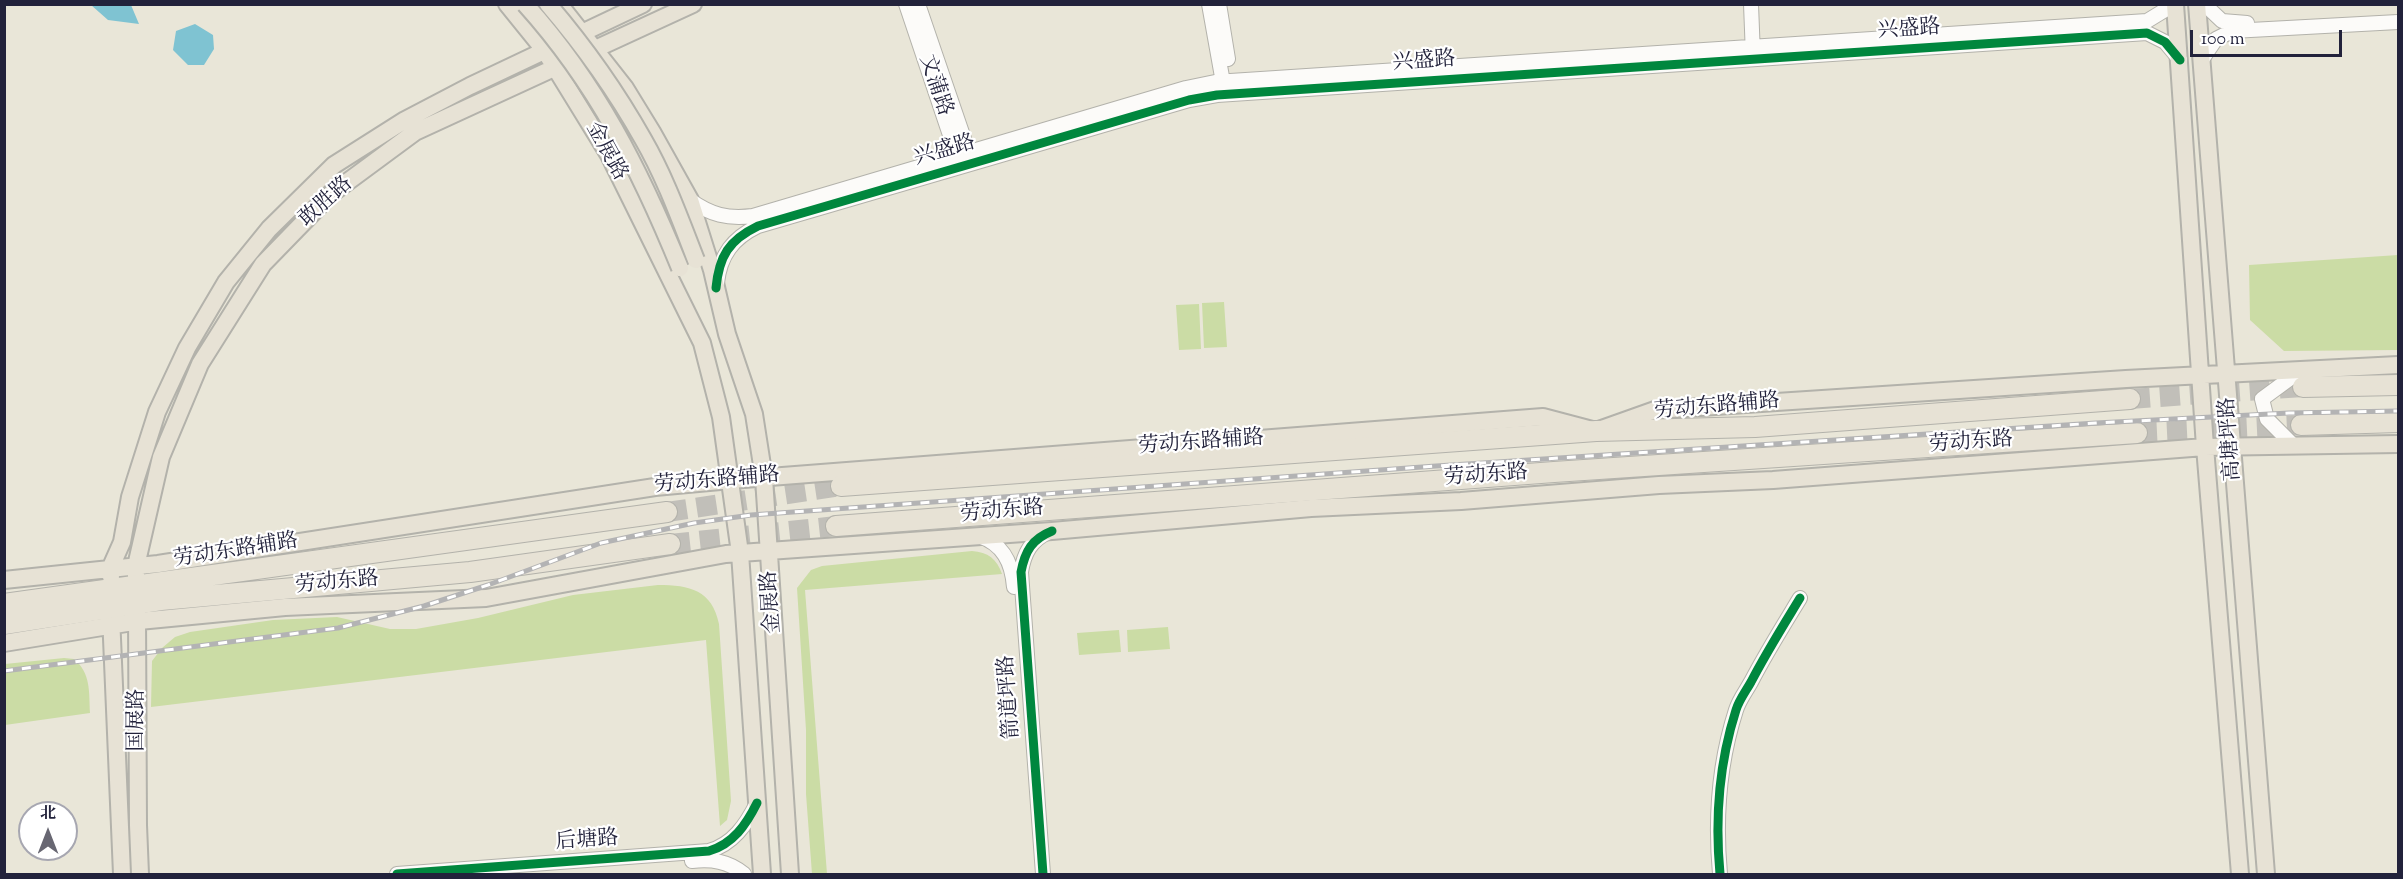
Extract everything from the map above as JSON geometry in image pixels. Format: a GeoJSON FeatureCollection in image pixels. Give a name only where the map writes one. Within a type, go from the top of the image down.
{"type":"FeatureCollection","features":[{"type":"Feature","properties":{"kind":"highway"},"geometry":{"type":"LineString","coordinates":[[2302,379],[2398,385]]}},
{"type":"Feature","properties":{"kind":"highway","name":"劳动东路"},"geometry":{"type":"LineString","coordinates":[[841,486],[1596,431],[1755,427],[2130,399]]}},
{"type":"Feature","properties":{"kind":"highway"},"geometry":{"type":"LineString","coordinates":[[2301,425],[2398,422]]}},
{"type":"Feature","properties":{"kind":"highway","name":"劳动东路"},"geometry":{"type":"LineString","coordinates":[[836,526],[1554,472],[2137,433]]}},
{"type":"Feature","properties":{"kind":"highway","name":"劳动东路"},"geometry":{"type":"LineString","coordinates":[[4,624],[111,616],[137,594],[667,512]]}},
{"type":"Feature","properties":{"kind":"highway","name":"劳动东路"},"geometry":{"type":"LineString","coordinates":[[4,604],[111,578],[137,594],[470,572],[670,544]]}},
{"type":"Feature","properties":{"kind":"main road","name":"金展路"},"geometry":{"type":"LineString","coordinates":[[507,4],[545,51],[609,155],[702,343]]}},
{"type":"Feature","properties":{"kind":"main road","name":"金展路"},"geometry":{"type":"LineString","coordinates":[[525,4],[583,78],[642,177],[680,268],[702,343],[721,417],[740,553],[762,874]]}},
{"type":"Feature","properties":{"kind":"main road","name":"金展路"},"geometry":{"type":"LineString","coordinates":[[548,4],[601,72],[644,139],[673,202],[727,334],[754,414],[764,478],[770,550],[790,874]]}},
{"type":"Feature","properties":{"kind":"main road","name":"金展路"},"geometry":{"type":"LineString","coordinates":[[559,4],[625,88],[690,200],[727,334]]}},
{"type":"Feature","properties":{"kind":"main road","name":"敢胜路"},"geometry":{"type":"LineString","coordinates":[[111,578],[122,542],[130,497],[142,453],[173,376],[226,282],[269,229],[334,165],[405,120],[643,4]]}},
{"type":"Feature","properties":{"kind":"main road","name":"敢胜路"},"geometry":{"type":"LineString","coordinates":[[137,594],[161,457],[200,364],[263,264],[331,194],[415,132],[693,4]]}},
{"type":"Feature","properties":{"kind":"main road","name":"高塘坪路"},"geometry":{"type":"LineString","coordinates":[[2175,4],[2205,447],[2240,874]]}},
{"type":"Feature","properties":{"kind":"main road","name":"高塘坪路"},"geometry":{"type":"LineString","coordinates":[[2197,4],[2266,874]]}},
{"type":"Feature","properties":{"kind":"main road","name":"劳动东路辅路"},"geometry":{"type":"LineString","coordinates":[[137,594],[655,487],[1543,417],[1596,431],[1655,410],[2201,376],[2302,379],[2398,366]]}},
{"type":"Feature","properties":{"kind":"main road"},"geometry":{"type":"LineString","coordinates":[[137,594],[285,607],[486,598],[726,554],[770,550],[1052,531],[1311,508],[1461,501],[1659,485],[1773,480],[2205,447],[2398,444]]}},
{"type":"Feature","properties":{"kind":"main road"},"geometry":{"type":"LineString","coordinates":[[1554,472],[1659,485]]}},
{"type":"Feature","properties":{"kind":"main road"},"geometry":{"type":"LineString","coordinates":[[4,580],[111,578]]}},
{"type":"Feature","properties":{"kind":"main road","name":"国展路"},"geometry":{"type":"LineString","coordinates":[[111,578],[120,870]]}},
{"type":"Feature","properties":{"kind":"main road","name":"国展路"},"geometry":{"type":"LineString","coordinates":[[137,594],[140,866]]}},
{"type":"Feature","properties":{"kind":"main road"},"geometry":{"type":"LineString","coordinates":[[4,643],[111,616]]}},
{"type":"Feature","properties":{"kind":"street","name":"文蒲路"},"geometry":{"type":"LineString","coordinates":[[906,4],[965,159]]}},
{"type":"Feature","properties":{"kind":"street","name":"文蒲路"},"geometry":{"type":"LineString","coordinates":[[918,4],[965,159]]}},
{"type":"Feature","properties":{"kind":"street"},"geometry":{"type":"LineString","coordinates":[[1209,4],[1229,88]]}},
{"type":"Feature","properties":{"kind":"street"},"geometry":{"type":"LineString","coordinates":[[1219,4],[1229,88]]}},
{"type":"Feature","properties":{"kind":"street"},"geometry":{"type":"LineString","coordinates":[[1751,4],[1757,53]]}},
{"type":"Feature","properties":{"kind":"street"},"geometry":{"type":"LineString","coordinates":[[1757,53],[1760,4]]}},
{"type":"Feature","properties":{"kind":"street","name":"兴盛路"},"geometry":{"type":"LineString","coordinates":[[1757,53],[2147,21],[2165,10],[2169,4]]}},
{"type":"Feature","properties":{"kind":"street"},"geometry":{"type":"LineString","coordinates":[[2204,4],[2215,16],[2232,23],[2398,15]]}},
{"type":"Feature","properties":{"kind":"street"},"geometry":{"type":"LineString","coordinates":[[2201,62],[2216,39],[2232,31],[2398,22]]}},
{"type":"Feature","properties":{"kind":"street","name":"兴盛路"},"geometry":{"type":"LineString","coordinates":[[690,200],[707,212],[723,217],[753,216],[1229,88],[1757,53],[2147,33],[2166,42],[2180,60]]}},
{"type":"Feature","properties":{"kind":"street","name":"兴盛路"},"geometry":{"type":"LineString","coordinates":[[716,288],[718,271],[728,249],[735,240],[752,229],[965,159]]}},
{"type":"Feature","properties":{"kind":"street"},"geometry":{"type":"LineString","coordinates":[[2294,446],[2266,419],[2262,399],[2302,379]]}},
{"type":"Feature","properties":{"kind":"street","name":"箭道坪路"},"geometry":{"type":"LineString","coordinates":[[1042,874],[1021,572],[1028,549],[1034,541],[1052,531]]}},
{"type":"Feature","properties":{"kind":"street","name":"箭道坪路"},"geometry":{"type":"LineString","coordinates":[[979,536],[997,545],[1011,564],[1013,573],[1034,874]]}},
{"type":"Feature","properties":{"kind":"street"},"geometry":{"type":"LineString","coordinates":[[1720,874],[1718,813],[1724,764],[1737,709],[1769,648],[1800,598]]}},
{"type":"Feature","properties":{"kind":"street","name":"后塘路"},"geometry":{"type":"LineString","coordinates":[[397,874],[465,872],[709,851],[719,848],[737,835],[757,803]]}},
{"type":"Feature","properties":{"kind":"street","name":"后塘路"},"geometry":{"type":"LineString","coordinates":[[514,874],[703,860],[731,865],[744,874]]}},
{"type":"Feature","properties":{"kind":"street"},"geometry":{"type":"LineString","coordinates":[[140,866],[147,874]]}},
{"type":"Feature","properties":{"kind":"green space"},"geometry":{"type":"Polygon","coordinates":[[[2398,255],[2398,350],[2284,351],[2250,320],[2249,265],[2398,255]]]}},
{"type":"Feature","properties":{"kind":"green space"},"geometry":{"type":"Polygon","coordinates":[[[1224,302],[1227,347],[1204,348],[1202,303],[1224,302]]]}},
{"type":"Feature","properties":{"kind":"green space"},"geometry":{"type":"Polygon","coordinates":[[[1199,304],[1201,349],[1179,350],[1176,305],[1199,304]]]}},
{"type":"Feature","properties":{"kind":"green space"},"geometry":{"type":"Polygon","coordinates":[[[972,551],[991,557],[1002,574],[805,590],[827,874],[812,874],[806,794],[806,730],[797,588],[811,570],[822,566],[972,551]]]}},
{"type":"Feature","properties":{"kind":"green space"},"geometry":{"type":"Polygon","coordinates":[[[658,585],[680,586],[698,592],[711,604],[719,624],[731,801],[727,820],[720,826],[706,640],[151,707],[152,661],[175,637],[190,632],[273,620],[337,617],[390,629],[416,629],[478,618],[573,595],[658,585]]]}},
{"type":"Feature","properties":{"kind":"green space"},"geometry":{"type":"Polygon","coordinates":[[[1168,627],[1170,649],[1128,652],[1127,630],[1168,627]]]}},
{"type":"Feature","properties":{"kind":"green space"},"geometry":{"type":"Polygon","coordinates":[[[1119,630],[1121,652],[1079,655],[1077,633],[1119,630]]]}},
{"type":"Feature","properties":{"kind":"green space"},"geometry":{"type":"Polygon","coordinates":[[[74,659],[84,670],[89,690],[90,713],[5,725],[5,664],[74,659]]]}},
{"type":"Feature","properties":{"kind":"water"},"geometry":{"type":"Polygon","coordinates":[[[91,5],[131,5],[139,24],[108,20],[91,5]]]}},
{"type":"Feature","properties":{"kind":"water"},"geometry":{"type":"Polygon","coordinates":[[[195,24],[213,35],[214,49],[204,65],[188,65],[173,50],[176,31],[195,24]]]}},
{"type":"Feature","properties":{"kind":"tunnel"},"geometry":{"type":"LineString","coordinates":[[2130,399],[2303,387]]}},
{"type":"Feature","properties":{"kind":"tunnel"},"geometry":{"type":"LineString","coordinates":[[2137,433],[2301,425]]}},
{"type":"Feature","properties":{"kind":"tunnel"},"geometry":{"type":"LineString","coordinates":[[667,512],[841,486]]}},
{"type":"Feature","properties":{"kind":"tunnel"},"geometry":{"type":"LineString","coordinates":[[670,544],[836,526]]}},
{"type":"Feature","properties":{"kind":"railway"},"geometry":{"type":"LineString","coordinates":[[4,671],[338,628],[424,606],[601,543],[694,523],[751,515],[1436,466],[2096,423],[2289,413],[2398,411]]}},
{"type":"Feature","properties":{"kind":"cycle path"},"geometry":{"type":"LineString","coordinates":[[716,288],[717,277],[727,250],[740,237],[758,226],[1189,100],[1217,95],[2147,33],[2165,42],[2180,60]]}},
{"type":"Feature","properties":{"kind":"cycle path"},"geometry":{"type":"LineString","coordinates":[[1043,874],[1021,572],[1030,547],[1039,538],[1052,531]]}},
{"type":"Feature","properties":{"kind":"cycle path"},"geometry":{"type":"LineString","coordinates":[[1720,874],[1718,812],[1722,771],[1730,730],[1741,699],[1800,598]]}},
{"type":"Feature","properties":{"kind":"cycle path"},"geometry":{"type":"LineString","coordinates":[[397,874],[709,851],[732,839],[757,803]]}}]}
